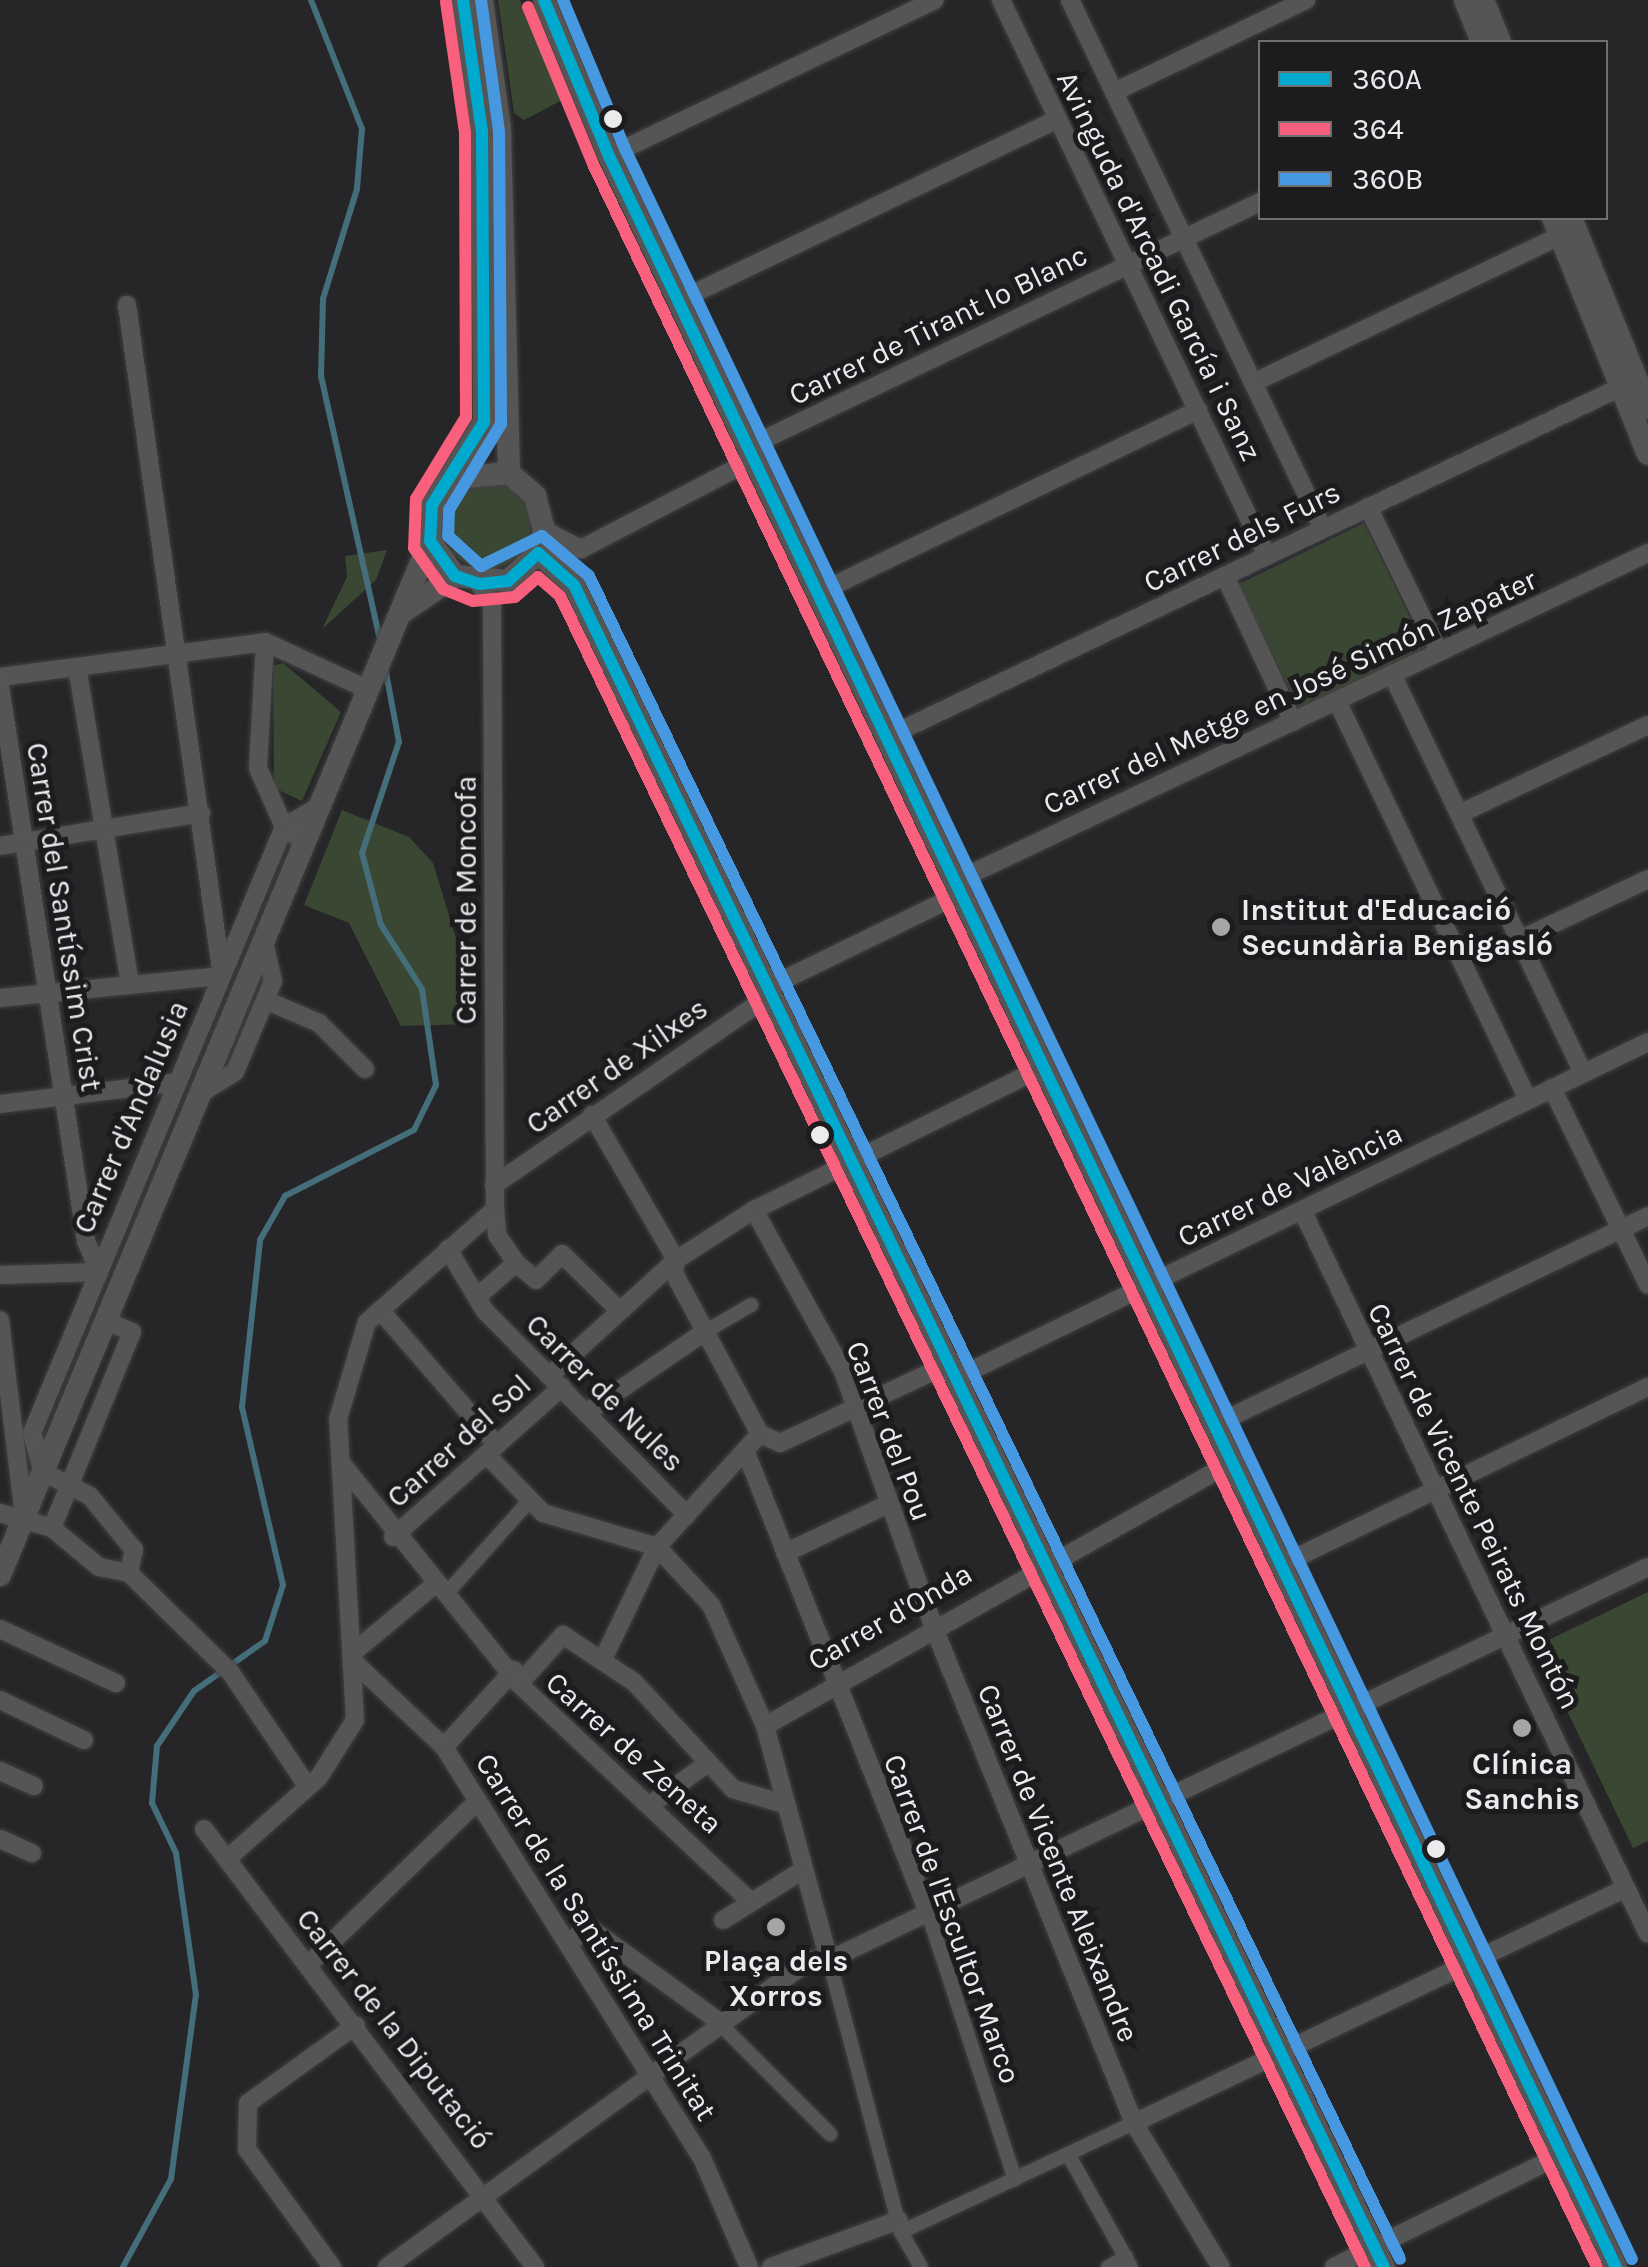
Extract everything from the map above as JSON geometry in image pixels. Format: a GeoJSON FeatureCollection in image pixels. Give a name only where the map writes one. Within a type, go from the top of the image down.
{"type":"FeatureCollection","features":[{"type":"Feature","properties":{"kind":"street"},"geometry":{"type":"LineString","coordinates":[[463,0],[482,132],[484,422],[455,478],[432,505],[430,541],[455,576],[486,594],[508,581],[541,541]]}},
{"type":"Feature","properties":{"kind":"street"},"geometry":{"type":"LineString","coordinates":[[482,0],[500,128],[509,474]]}},
{"type":"Feature","properties":{"kind":"street"},"geometry":{"type":"LineString","coordinates":[[609,156],[935,0]]}},
{"type":"Feature","properties":{"kind":"street","name":"Avinguda d'Arcadi García i Sanz"},"geometry":{"type":"LineString","coordinates":[[1001,0],[1267,556]]}},
{"type":"Feature","properties":{"kind":"street","name":"Avinguda d'Arcadi García i Sanz"},"geometry":{"type":"LineString","coordinates":[[1070,0],[1323,529]]}},
{"type":"Feature","properties":{"kind":"street"},"geometry":{"type":"LineString","coordinates":[[1114,92],[1306,0]]}},
{"type":"Feature","properties":{"kind":"street"},"geometry":{"type":"LineString","coordinates":[[1465,0],[1481,40]]}},
{"type":"Feature","properties":{"kind":"street"},"geometry":{"type":"LineString","coordinates":[[1483,0],[1499,40]]}},
{"type":"Feature","properties":{"kind":"street"},"geometry":{"type":"LineString","coordinates":[[549,2],[609,156],[1474,1962],[1616,2267]]}},
{"type":"Feature","properties":{"kind":"street"},"geometry":{"type":"LineString","coordinates":[[678,301],[1058,118]]}},
{"type":"Feature","properties":{"kind":"street","name":"Carrer de Tirant lo Blanc"},"geometry":{"type":"LineString","coordinates":[[581,549],[751,453],[1258,203]]}},
{"type":"Feature","properties":{"kind":"street"},"geometry":{"type":"LineString","coordinates":[[1253,384],[1562,223]]}},
{"type":"Feature","properties":{"kind":"street"},"geometry":{"type":"LineString","coordinates":[[1562,223],[1648,454]]}},
{"type":"Feature","properties":{"kind":"street"},"geometry":{"type":"LineString","coordinates":[[1562,223],[1648,408]]}},
{"type":"Feature","properties":{"kind":"street"},"geometry":{"type":"LineString","coordinates":[[0,998],[222,976],[127,305]]}},
{"type":"Feature","properties":{"kind":"street","name":"Carrer dels Furs"},"geometry":{"type":"LineString","coordinates":[[888,737],[1621,386]]}},
{"type":"Feature","properties":{"kind":"street"},"geometry":{"type":"LineString","coordinates":[[818,593],[1198,410]]}},
{"type":"Feature","properties":{"kind":"street"},"geometry":{"type":"LineString","coordinates":[[455,478],[509,474],[536,496],[541,541],[574,584],[1381,2256]]}},
{"type":"Feature","properties":{"kind":"street"},"geometry":{"type":"LineString","coordinates":[[1368,507],[1440,652]]}},
{"type":"Feature","properties":{"kind":"street","name":"Carrer d'Andalusia"},"geometry":{"type":"LineString","coordinates":[[0,1575],[430,541]]}},
{"type":"Feature","properties":{"kind":"street"},"geometry":{"type":"LineString","coordinates":[[541,541],[581,549],[574,584]]}},
{"type":"Feature","properties":{"kind":"street","name":"Carrer del Metge en José Simón Zapater"},"geometry":{"type":"LineString","coordinates":[[959,887],[1648,553]]}},
{"type":"Feature","properties":{"kind":"street"},"geometry":{"type":"LineString","coordinates":[[400,614],[455,576]]}},
{"type":"Feature","properties":{"kind":"street"},"geometry":{"type":"LineString","coordinates":[[1225,576],[1293,722]]}},
{"type":"Feature","properties":{"kind":"street","name":"Carrer de Moncofa"},"geometry":{"type":"LineString","coordinates":[[486,594],[494,1196],[497,1235],[523,1268]]}},
{"type":"Feature","properties":{"kind":"street"},"geometry":{"type":"LineString","coordinates":[[265,642],[258,768],[284,828],[305,843]]}},
{"type":"Feature","properties":{"kind":"street"},"geometry":{"type":"LineString","coordinates":[[0,677],[265,642],[368,690]]}},
{"type":"Feature","properties":{"kind":"street"},"geometry":{"type":"LineString","coordinates":[[77,667],[130,985]]}},
{"type":"Feature","properties":{"kind":"street"},"geometry":{"type":"LineString","coordinates":[[1392,674],[1583,1074]]}},
{"type":"Feature","properties":{"kind":"street","name":"Carrer del Santíssim Crist"},"geometry":{"type":"LineString","coordinates":[[0,686],[64,1096],[99,1272]]}},
{"type":"Feature","properties":{"kind":"street"},"geometry":{"type":"LineString","coordinates":[[1337,701],[1528,1100]]}},
{"type":"Feature","properties":{"kind":"street"},"geometry":{"type":"LineString","coordinates":[[1459,814],[1648,725]]}},
{"type":"Feature","properties":{"kind":"street"},"geometry":{"type":"LineString","coordinates":[[284,828],[321,805]]}},
{"type":"Feature","properties":{"kind":"street"},"geometry":{"type":"LineString","coordinates":[[0,846],[201,814]]}},
{"type":"Feature","properties":{"kind":"street","name":"Carrer d'Andalusia"},"geometry":{"type":"LineString","coordinates":[[43,1472],[32,1433],[284,828]]}},
{"type":"Feature","properties":{"kind":"street"},"geometry":{"type":"LineString","coordinates":[[1519,940],[1648,879]]}},
{"type":"Feature","properties":{"kind":"street","name":"Carrer de Xilxes"},"geometry":{"type":"LineString","coordinates":[[380,1310],[444,1252],[494,1196],[592,1115],[770,990],[959,887]]}},
{"type":"Feature","properties":{"kind":"street","name":"Carrer d'Andalusia"},"geometry":{"type":"LineString","coordinates":[[201,1093],[236,1072],[273,981],[264,942]]}},
{"type":"Feature","properties":{"kind":"street"},"geometry":{"type":"LineString","coordinates":[[265,1000],[319,1023],[366,1069]]}},
{"type":"Feature","properties":{"kind":"street","name":"Carrer de València"},"geometry":{"type":"LineString","coordinates":[[760,1434],[780,1443],[952,1371],[1149,1284],[1648,1042]]}},
{"type":"Feature","properties":{"kind":"street","name":"Carrer del Sol"},"geometry":{"type":"LineString","coordinates":[[393,1536],[492,1450],[620,1311],[676,1260],[754,1210],[1045,1066]]}},
{"type":"Feature","properties":{"kind":"street"},"geometry":{"type":"LineString","coordinates":[[0,1104],[178,1082]]}},
{"type":"Feature","properties":{"kind":"street"},"geometry":{"type":"LineString","coordinates":[[1552,1088],[1648,1285]]}},
{"type":"Feature","properties":{"kind":"street"},"geometry":{"type":"LineString","coordinates":[[592,1115],[676,1260],[704,1334],[760,1434],[657,1547],[605,1655]]}},
{"type":"Feature","properties":{"kind":"street","name":"Carrer del Pou"},"geometry":{"type":"LineString","coordinates":[[754,1210],[843,1371],[932,1624]]}},
{"type":"Feature","properties":{"kind":"street","name":"Carrer de Vicente Peirats Montón"},"geometry":{"type":"LineString","coordinates":[[1302,1210],[1648,1934]]}},
{"type":"Feature","properties":{"kind":"street"},"geometry":{"type":"LineString","coordinates":[[1216,1424],[1648,1216]]}},
{"type":"Feature","properties":{"kind":"street","name":"Carrer de Nules"},"geometry":{"type":"LineString","coordinates":[[444,1252],[481,1304],[687,1515]]}},
{"type":"Feature","properties":{"kind":"street"},"geometry":{"type":"LineString","coordinates":[[481,1304],[523,1268],[536,1280],[562,1254],[620,1311]]}},
{"type":"Feature","properties":{"kind":"street"},"geometry":{"type":"LineString","coordinates":[[0,1276],[99,1272]]}},
{"type":"Feature","properties":{"kind":"street"},"geometry":{"type":"LineString","coordinates":[[586,1412],[751,1306]]}},
{"type":"Feature","properties":{"kind":"street"},"geometry":{"type":"LineString","coordinates":[[227,1859],[306,1784],[355,1720],[355,1658],[338,1419],[368,1322],[380,1310],[544,1513],[657,1547],[712,1606],[765,1726],[781,1803],[874,2111],[900,2226],[921,2267]]}},
{"type":"Feature","properties":{"kind":"street"},"geometry":{"type":"LineString","coordinates":[[0,1320],[4,1418],[24,1516]]}},
{"type":"Feature","properties":{"kind":"street"},"geometry":{"type":"LineString","coordinates":[[52,1528],[132,1332],[106,1321]]}},
{"type":"Feature","properties":{"kind":"street"},"geometry":{"type":"LineString","coordinates":[[1284,1564],[1648,1387]]}},
{"type":"Feature","properties":{"kind":"street"},"geometry":{"type":"LineString","coordinates":[[71,1404],[99,1414]]}},
{"type":"Feature","properties":{"kind":"street"},"geometry":{"type":"LineString","coordinates":[[55,1442],[82,1454]]}},
{"type":"Feature","properties":{"kind":"street","name":"Carrer de l'Escultor Marco"},"geometry":{"type":"LineString","coordinates":[[745,1450],[928,1913],[1014,2178]]}},
{"type":"Feature","properties":{"kind":"street","name":"Carrer d'Onda"},"geometry":{"type":"LineString","coordinates":[[765,1726],[833,1679],[1234,1461]]}},
{"type":"Feature","properties":{"kind":"street","name":"Carrer de Zeneta"},"geometry":{"type":"LineString","coordinates":[[341,1463],[393,1536],[589,1757],[654,1802],[751,1902]]}},
{"type":"Feature","properties":{"kind":"street"},"geometry":{"type":"LineString","coordinates":[[43,1472],[90,1496],[134,1550],[129,1573]]}},
{"type":"Feature","properties":{"kind":"street"},"geometry":{"type":"LineString","coordinates":[[355,1658],[440,1590],[530,1500]]}},
{"type":"Feature","properties":{"kind":"street"},"geometry":{"type":"LineString","coordinates":[[784,1554],[888,1504]]}},
{"type":"Feature","properties":{"kind":"street"},"geometry":{"type":"LineString","coordinates":[[0,1512],[24,1516],[52,1528],[100,1567],[129,1573],[232,1673],[306,1784]]}},
{"type":"Feature","properties":{"kind":"street"},"geometry":{"type":"LineString","coordinates":[[386,2267],[768,1984],[829,1960],[1648,1567]]}},
{"type":"Feature","properties":{"kind":"street","name":"Carrer de Vicente Aleixandre"},"geometry":{"type":"LineString","coordinates":[[932,1624],[1134,2123],[1221,2267]]}},
{"type":"Feature","properties":{"kind":"street"},"geometry":{"type":"LineString","coordinates":[[0,1629],[116,1683]]}},
{"type":"Feature","properties":{"kind":"street"},"geometry":{"type":"LineString","coordinates":[[444,1746],[564,1635],[605,1655],[705,1764],[733,1788],[781,1803]]}},
{"type":"Feature","properties":{"kind":"street","name":"Carrer de la Santíssima Trinitat"},"geometry":{"type":"LineString","coordinates":[[355,1658],[444,1746],[702,2158],[750,2267]]}},
{"type":"Feature","properties":{"kind":"street"},"geometry":{"type":"LineString","coordinates":[[0,1700],[84,1740]]}},
{"type":"Feature","properties":{"kind":"street"},"geometry":{"type":"LineString","coordinates":[[654,1802],[705,1764]]}},
{"type":"Feature","properties":{"kind":"street"},"geometry":{"type":"LineString","coordinates":[[0,1771],[34,1786]]}},
{"type":"Feature","properties":{"kind":"street"},"geometry":{"type":"LineString","coordinates":[[309,1964],[478,1801]]}},
{"type":"Feature","properties":{"kind":"street","name":"Carrer de la Diputació"},"geometry":{"type":"LineString","coordinates":[[204,1829],[486,2192],[535,2267]]}},
{"type":"Feature","properties":{"kind":"street"},"geometry":{"type":"LineString","coordinates":[[0,1839],[32,1853]]}},
{"type":"Feature","properties":{"kind":"street"},"geometry":{"type":"LineString","coordinates":[[723,1920],[800,1862]]}},
{"type":"Feature","properties":{"kind":"street"},"geometry":{"type":"LineString","coordinates":[[771,2267],[900,2226],[935,2222],[1014,2178],[1626,1888]]}},
{"type":"Feature","properties":{"kind":"street"},"geometry":{"type":"LineString","coordinates":[[569,1946],[587,1926],[717,2020],[830,2134]]}},
{"type":"Feature","properties":{"kind":"street"},"geometry":{"type":"LineString","coordinates":[[332,2267],[247,2149],[248,2103],[356,2025]]}},
{"type":"Feature","properties":{"kind":"street"},"geometry":{"type":"LineString","coordinates":[[1334,2267],[1381,2256],[1565,2153]]}},
{"type":"Feature","properties":{"kind":"street"},"geometry":{"type":"LineString","coordinates":[[1068,2154],[1129,2262],[1108,2267]]}},
{"type":"Feature","properties":{"kind":"green space"},"geometry":{"type":"Polygon","coordinates":[[[498,0],[520,0],[562,100],[524,120],[514,113],[498,0]]]}},
{"type":"Feature","properties":{"kind":"green space"},"geometry":{"type":"Polygon","coordinates":[[[487,481],[512,488],[524,500],[531,525],[524,550],[512,562],[487,569],[462,562],[450,550],[443,525],[450,500],[462,488],[487,481]]]}},
{"type":"Feature","properties":{"kind":"green space"},"geometry":{"type":"Polygon","coordinates":[[[1364,523],[1425,648],[1299,709],[1238,584],[1364,523]]]}},
{"type":"Feature","properties":{"kind":"green space"},"geometry":{"type":"Polygon","coordinates":[[[387,550],[376,580],[322,629],[347,577],[345,556],[387,550]]]}},
{"type":"Feature","properties":{"kind":"green space"},"geometry":{"type":"Polygon","coordinates":[[[283,663],[341,712],[302,801],[274,788],[273,666],[283,663]]]}},
{"type":"Feature","properties":{"kind":"green space"},"geometry":{"type":"Polygon","coordinates":[[[342,810],[409,837],[433,863],[472,990],[472,1024],[401,1026],[349,923],[304,905],[342,810]]]}},
{"type":"Feature","properties":{"kind":"green space"},"geometry":{"type":"Polygon","coordinates":[[[1648,1592],[1648,1841],[1633,1848],[1536,1646],[1648,1592]]]}},
{"type":"Feature","properties":{"kind":"waterway"},"geometry":{"type":"LineString","coordinates":[[311,0],[362,129],[357,189],[323,299],[321,376],[380,640]]}},
{"type":"Feature","properties":{"kind":"waterway"},"geometry":{"type":"LineString","coordinates":[[123,2267],[171,2179],[196,1995],[176,1853],[152,1803],[157,1746],[194,1691],[265,1641],[283,1585],[242,1407],[260,1240],[285,1196],[414,1130],[436,1085],[422,989],[381,925],[362,853],[399,742],[385,667]]}},
{"type":"Feature","properties":{"kind":"transit line","name":"360A"},"geometry":{"type":"LineString","coordinates":[[463,0],[482,132],[484,422],[432,505],[430,541],[455,576],[479,584],[508,581],[538,553]]}},
{"type":"Feature","properties":{"kind":"transit line","name":"360B"},"geometry":{"type":"LineString","coordinates":[[481,0],[499,132],[501,424],[449,510],[448,536],[481,566],[542,536],[589,576],[1400,2259]]}},
{"type":"Feature","properties":{"kind":"transit line","name":"360A"},"geometry":{"type":"LineString","coordinates":[[544,0],[609,156],[1616,2267]]}},
{"type":"Feature","properties":{"kind":"transit line","name":"360B"},"geometry":{"type":"LineString","coordinates":[[563,0],[625,149],[1632,2259]]}},
{"type":"Feature","properties":{"kind":"transit line","name":"364"},"geometry":{"type":"LineString","coordinates":[[446,2],[465,133],[466,417],[416,499],[414,548],[443,589],[473,601],[515,597],[538,577],[560,596],[1365,2267]]}},
{"type":"Feature","properties":{"kind":"transit line","name":"364"},"geometry":{"type":"LineString","coordinates":[[528,7],[593,164],[1597,2267]]}},
{"type":"Feature","properties":{"kind":"transit line","name":"360A"},"geometry":{"type":"LineString","coordinates":[[538,553],[574,585],[1384,2267]]}},
{"type":"Feature","properties":{"kind":"place","name":"Institut d'Educació Secundària Benigasló"},"geometry":{"type":"Point","coordinates":[1221,927]}},
{"type":"Feature","properties":{"kind":"place","name":"Clínica Sanchis"},"geometry":{"type":"Point","coordinates":[1522,1728]}},
{"type":"Feature","properties":{"kind":"place","name":"Plaça dels Xorros"},"geometry":{"type":"Point","coordinates":[776,1927]}}]}
